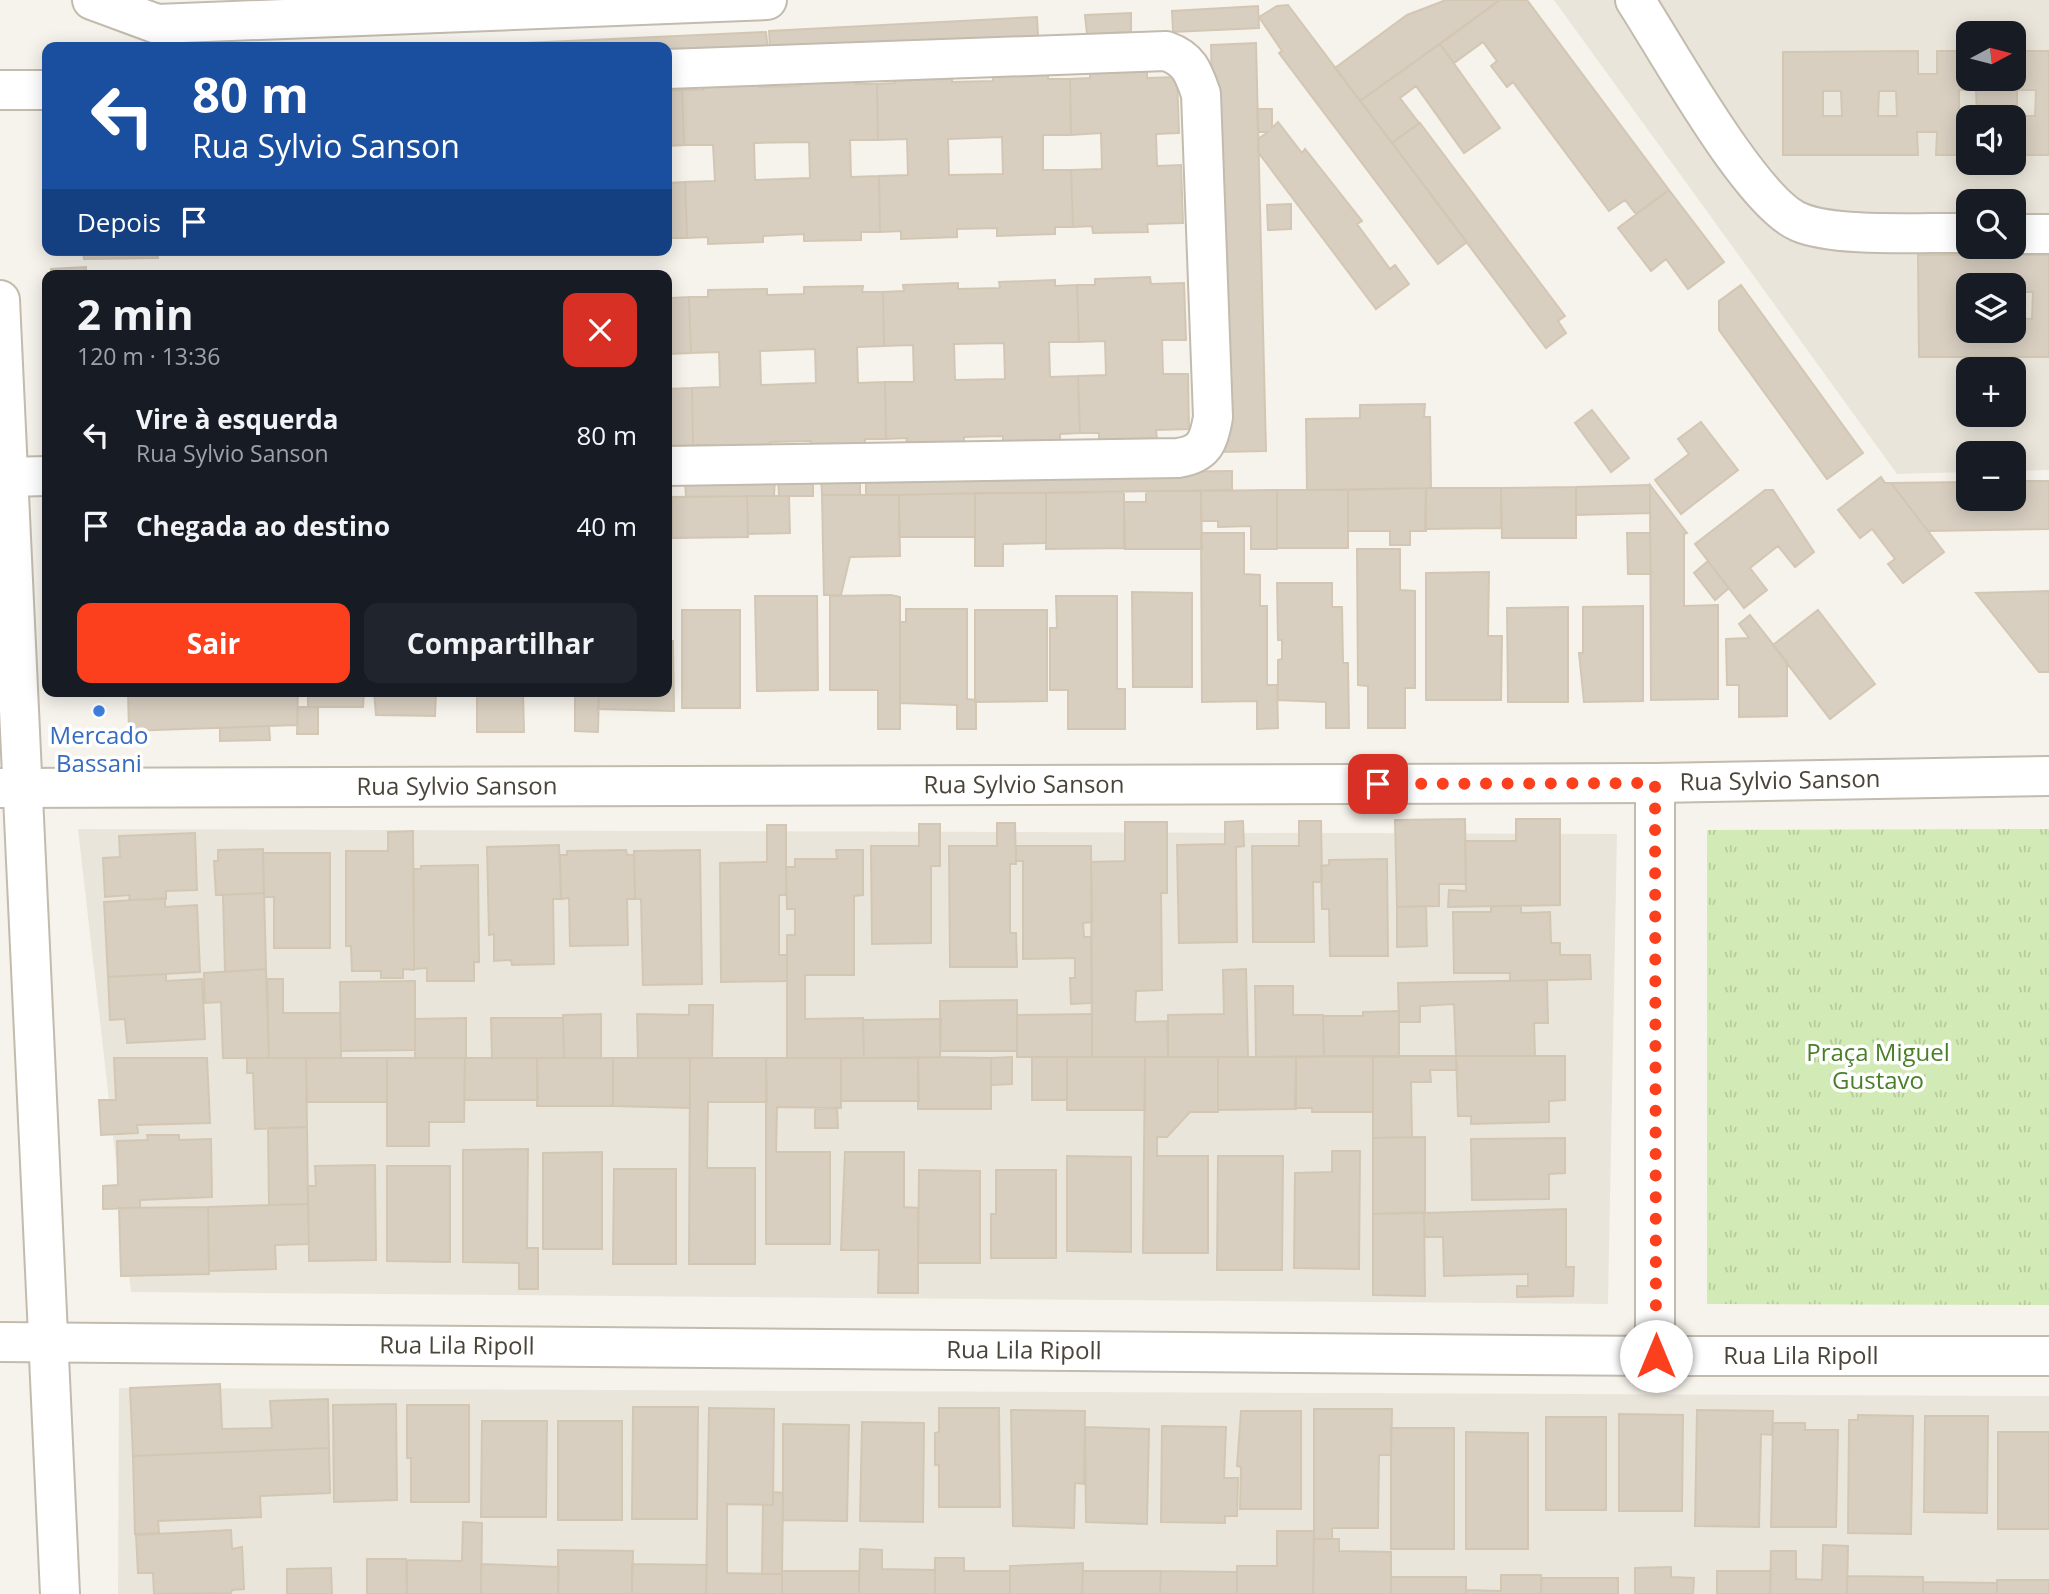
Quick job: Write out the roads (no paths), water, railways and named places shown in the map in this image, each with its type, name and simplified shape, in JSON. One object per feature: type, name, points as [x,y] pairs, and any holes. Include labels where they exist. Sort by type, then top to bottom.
[{"type":"street","points":[[92,0],[157,24],[767,0]]},
{"type":"street","points":[[1635,0],[1748,176],[1779,212],[1799,222],[1827,230],[1956,233]]},
{"type":"street","points":[[672,69],[1166,51],[1182,56],[1192,69],[1200,94],[1213,417],[1210,439],[1204,449],[1178,458],[672,466]]},
{"type":"street","points":[[0,90],[42,90]]},
{"type":"street","points":[[2026,234],[2049,234]]},
{"type":"street","points":[[0,300],[8,477],[11,788],[48,1343],[60,1594]]},
{"type":"street","points":[[8,477],[42,476]]},
{"type":"street","name":"Rua Sylvio Sanson","points":[[11,788],[1655,783],[2049,776]]},
{"type":"street","points":[[1655,783],[1656,1356]]},
{"type":"street","name":"Rua Lila Ripoll","points":[[0,1342],[1656,1356],[2049,1356]]},
{"type":"place","name":"Mercado Bassani","points":[[99,711]]},
{"type":"park label","name":"Praça Miguel Gustavo","points":[[1878,1067]]}]
